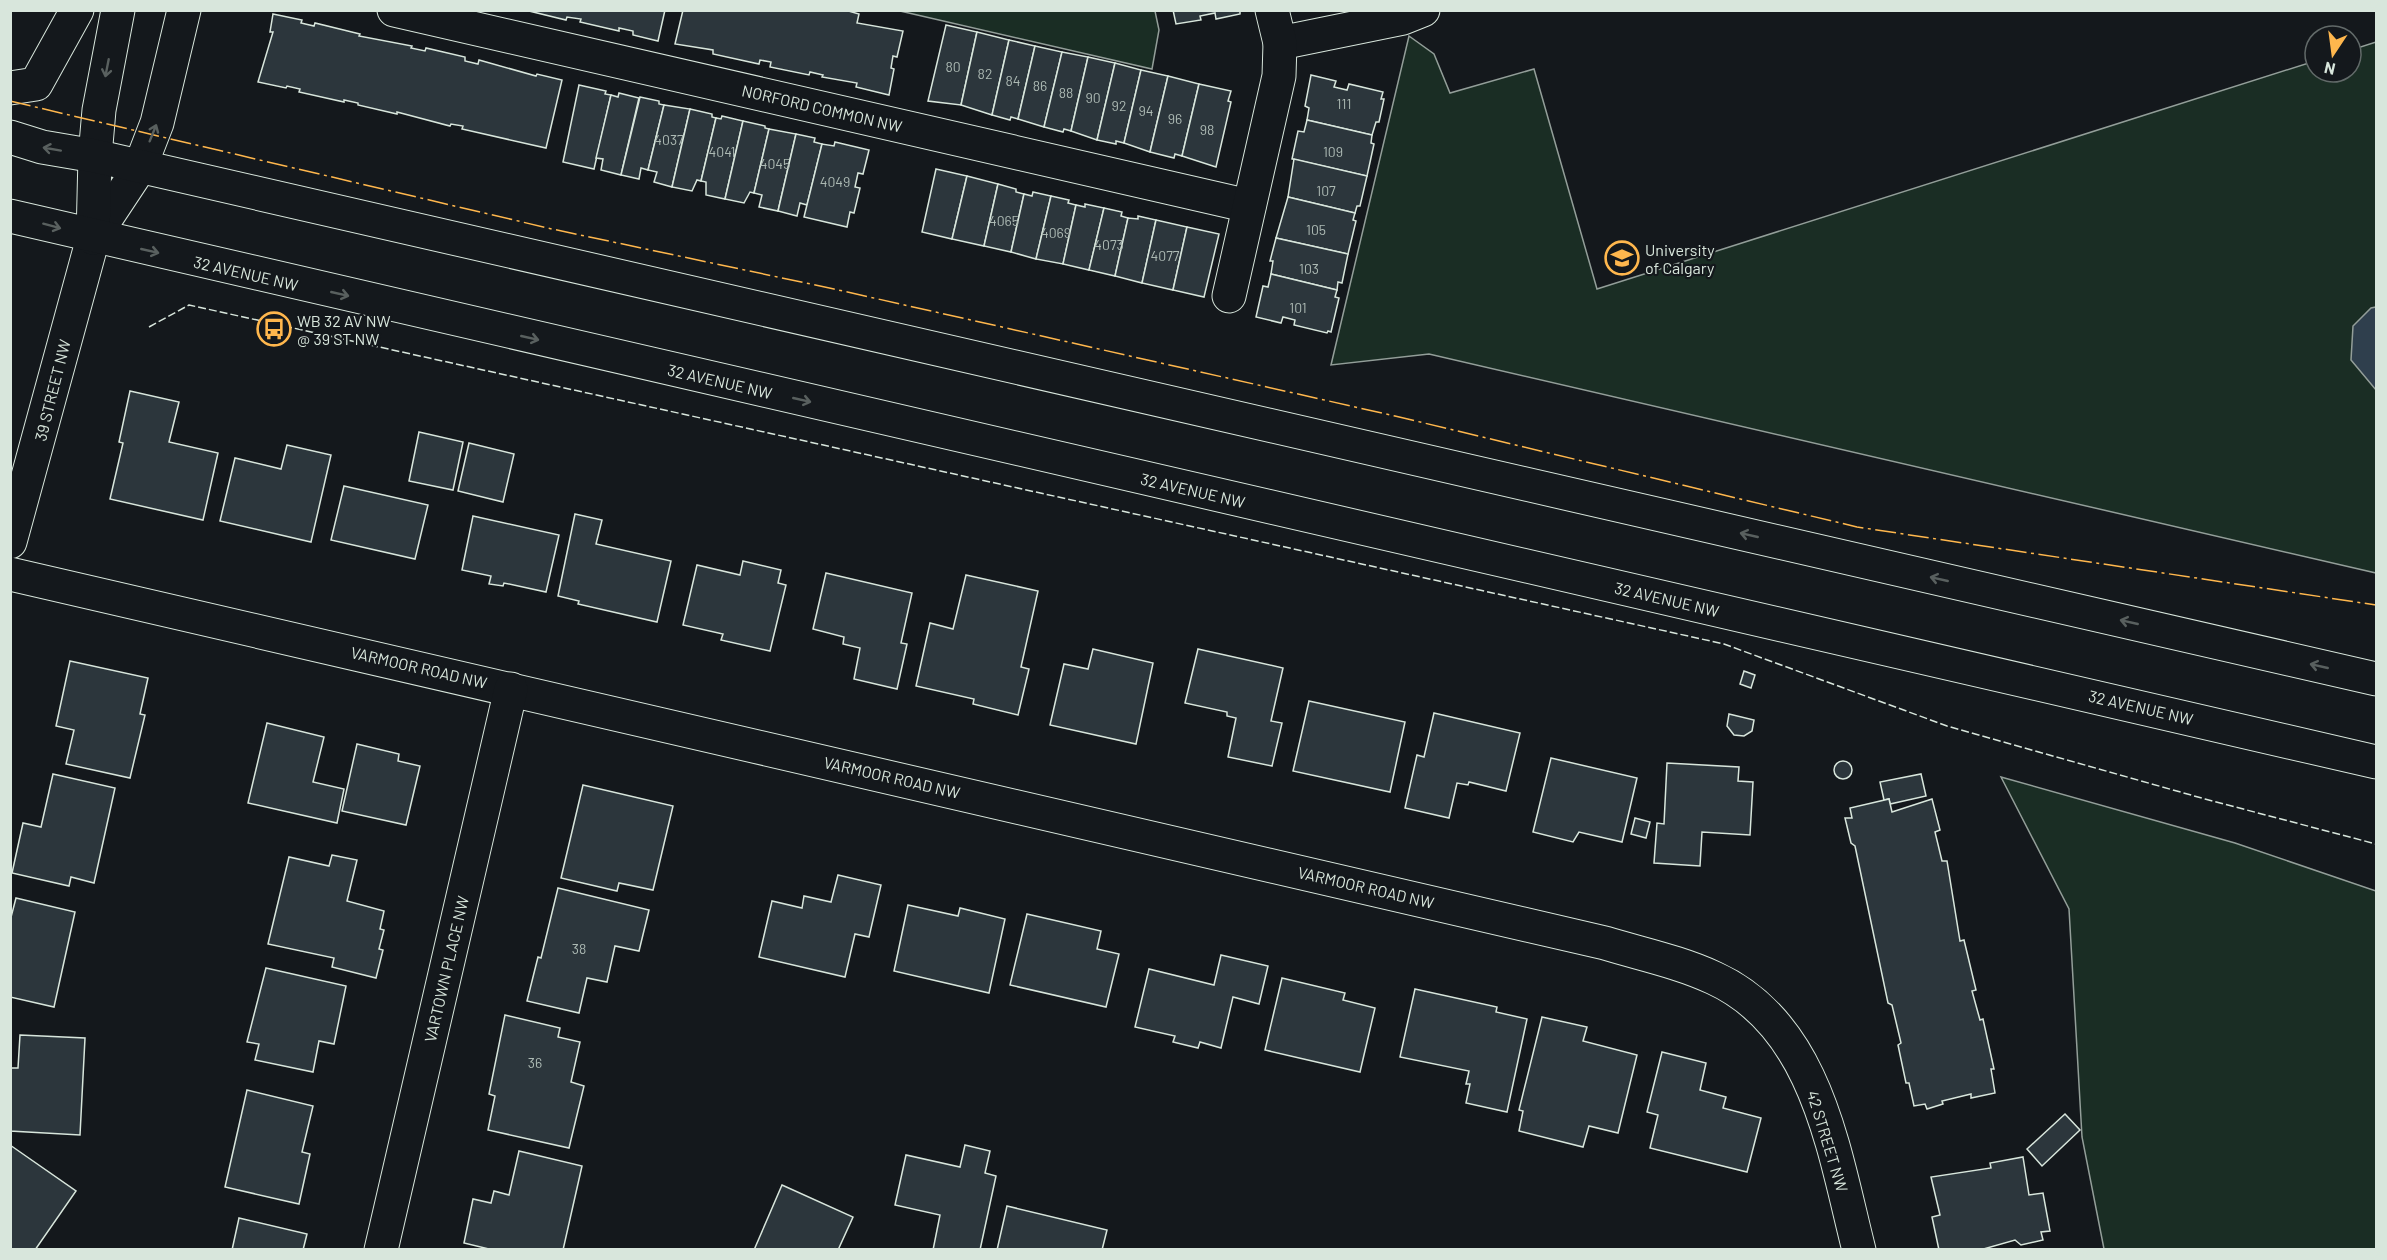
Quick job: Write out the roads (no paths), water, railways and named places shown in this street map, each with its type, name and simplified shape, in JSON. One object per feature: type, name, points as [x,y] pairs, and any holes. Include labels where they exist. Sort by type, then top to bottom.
[{"type":"main road","points":[[10,88],[36,84],[76,10]]},
{"type":"main road","name":"39 STREET NW","points":[[10,543],[93,237],[94,156],[99,110],[118,10]]},
{"type":"main road","name":"39 STREET NW","points":[[93,237],[140,166],[157,123],[184,10]]},
{"type":"main road","name":"NORFORD COMMON NW","points":[[394,10],[1249,206]]},
{"type":"main road","points":[[1229,296],[1279,76],[1280,43],[1272,10]]},
{"type":"main road","points":[[1280,43],[1403,18],[1423,10]]},
{"type":"main road","points":[[10,137],[42,147],[140,166],[2376,679]]},
{"type":"main road","name":"32 AVENUE NW","points":[[10,216],[2376,762]]},
{"type":"main road","name":"VARMOOR ROAD NW","points":[[10,574],[1605,943],[1716,978],[1762,1011]]},
{"type":"main road","name":"VARTOWN PLACE NW","points":[[381,1250],[512,689]]},
{"type":"main road","name":"42 STREET NW","points":[[1762,1011],[1782,1033],[1802,1062],[1823,1111],[1859,1250]]},
{"type":"water","points":[[2376,307],[2376,390],[2351,360],[2353,326],[2371,308]]},
{"type":"place","name":"University of Calgary","points":[[1622,258]]},
{"type":"place","name":"WB 32 AV NW @ 39 ST NW","points":[[274,329]]}]
